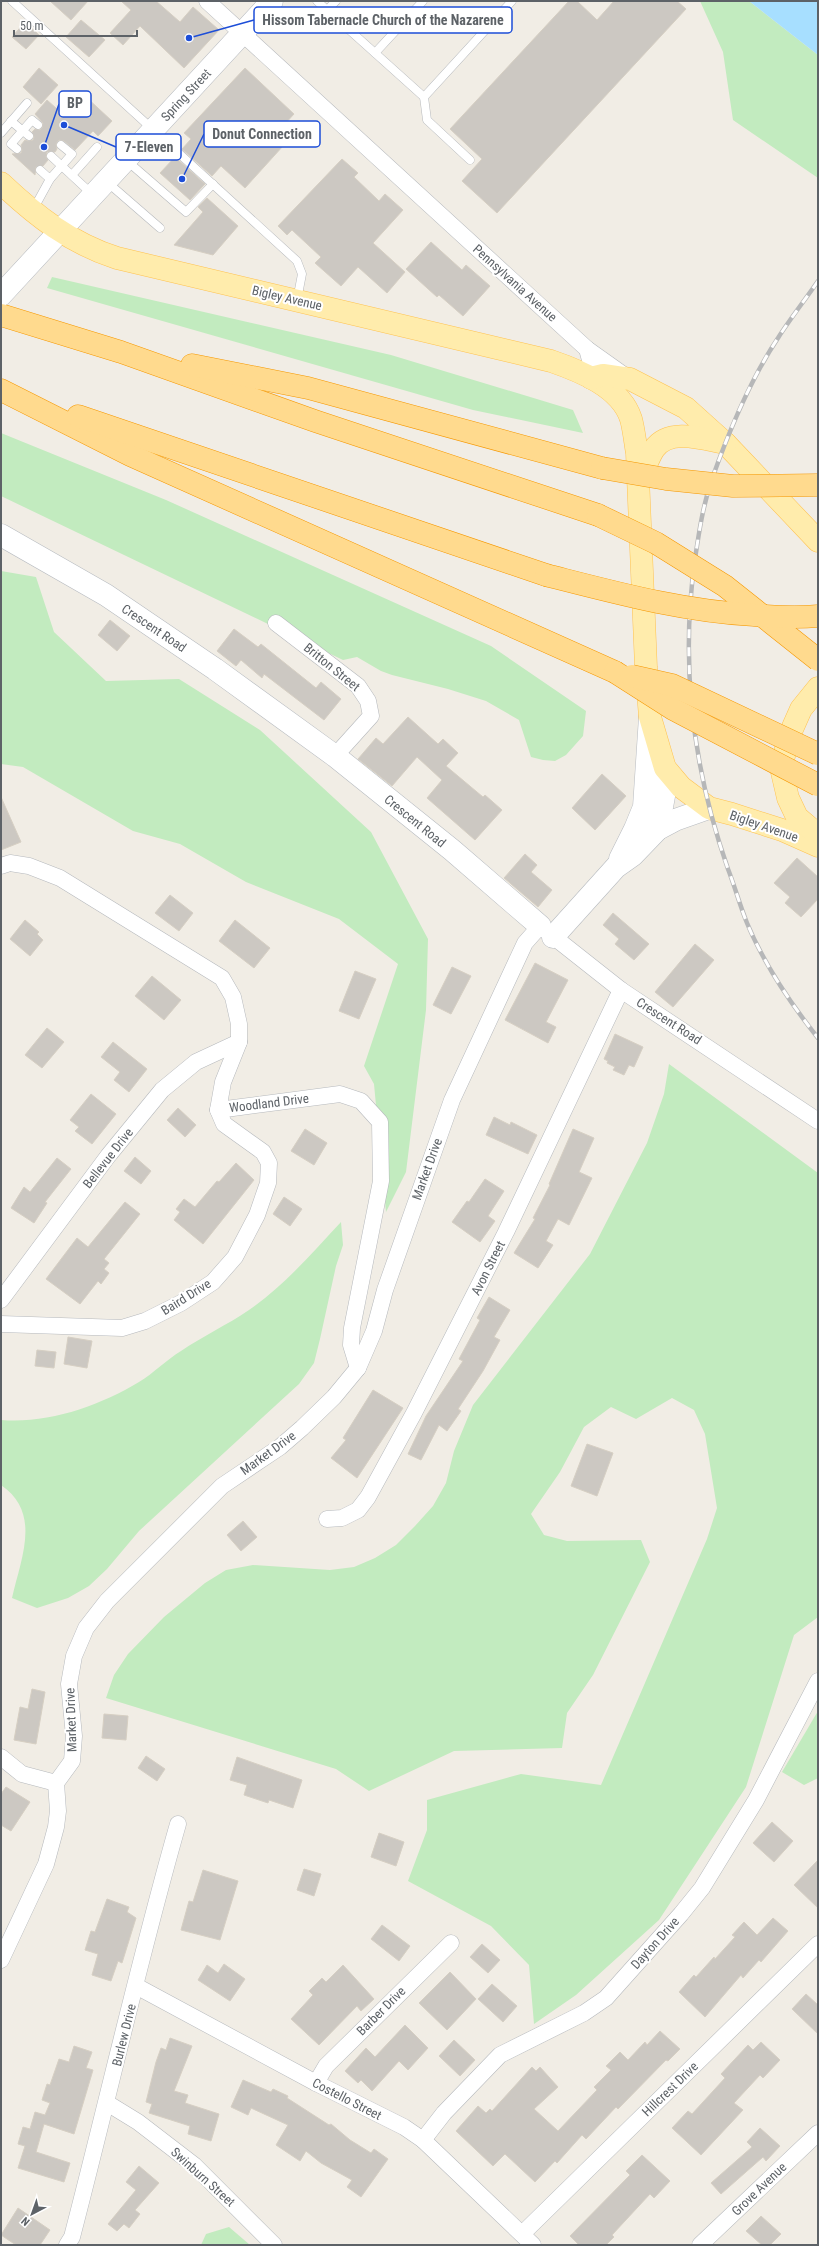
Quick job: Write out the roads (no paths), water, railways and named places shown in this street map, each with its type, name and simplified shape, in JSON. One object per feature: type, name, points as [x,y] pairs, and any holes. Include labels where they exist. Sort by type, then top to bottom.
[{"type":"highway","points":[[5,316],[121,352],[316,421],[598,515],[656,543],[725,586],[818,660]]},
{"type":"highway","points":[[121,352],[308,388],[602,468],[666,479],[733,486],[818,485]]},
{"type":"highway","points":[[1,390],[546,575],[641,600],[710,612],[799,618],[818,616]]},
{"type":"highway","points":[[1,390],[130,454],[615,672],[673,709],[818,785]]},
{"type":"highway","points":[[615,672],[672,685],[818,754]]},
{"type":"main road","name":"Bigley Avenue","points":[[1,183],[32,212],[59,232],[92,250],[117,258],[551,361],[574,369],[591,378],[611,392],[622,402],[631,418],[637,453],[646,667],[650,717],[665,768],[681,787],[709,808],[782,830],[818,846]]},
{"type":"main road","points":[[591,378],[603,375],[630,379],[686,408],[726,444],[818,541]]},
{"type":"main road","points":[[639,481],[654,449],[663,441],[677,437],[697,438],[726,444]]},
{"type":"main road","points":[[818,688],[801,709],[789,736],[781,768],[788,798],[797,817],[818,835]]},
{"type":"street","name":"Pennsylvania Avenue","points":[[206,1],[588,349],[630,379]]},
{"type":"street","name":"Spring Street","points":[[1,295],[272,1]]},
{"type":"street","points":[[588,349],[593,371],[591,378]]},
{"type":"street","name":"Crescent Road","points":[[1,535],[106,595],[215,669],[335,756],[452,850],[546,932],[621,990],[818,1121]]},
{"type":"street","name":"Britton Street","points":[[276,623],[358,686],[368,701],[371,716],[335,756]]},
{"type":"street","points":[[616,867],[624,848],[642,815],[644,806],[650,717]]},
{"type":"street","points":[[658,829],[664,796],[665,768]]},
{"type":"street","points":[[616,867],[633,854],[658,829],[675,820],[709,808]]},
{"type":"street","name":"Woodland Drive","points":[[1,866],[10,863],[29,866],[60,878],[222,978],[233,996],[239,1024],[239,1042],[223,1082],[218,1110],[340,1094],[361,1101],[380,1122],[381,1181],[352,1328],[351,1345],[358,1368]]},
{"type":"street","name":"Market Drive","points":[[56,1783],[72,1761],[74,1736],[69,1684],[74,1656],[86,1628],[112,1596],[217,1491],[280,1447],[302,1428],[334,1397],[358,1368],[374,1331],[385,1290],[452,1100],[525,942],[546,932],[616,867]]},
{"type":"street","name":"Avon Street","points":[[327,1519],[342,1518],[358,1510],[368,1497],[418,1406],[506,1232],[621,990]]},
{"type":"street","name":"Bellevue Drive","points":[[1,1300],[103,1162],[162,1090],[196,1062],[239,1042]]},
{"type":"street","name":"Baird Drive","points":[[1,1324],[122,1328],[145,1321],[181,1304],[213,1282],[235,1257],[256,1215],[268,1183],[269,1163],[263,1152],[224,1124],[218,1110]]},
{"type":"street","name":"Dayton Drive","points":[[423,2140],[444,2113],[500,2055],[584,2013],[606,1998],[681,1914],[702,1888],[756,1800],[818,1681]]},
{"type":"street","points":[[1,1757],[22,1774],[56,1783],[57,1819],[46,1864],[1,1960]]},
{"type":"street","name":"Burlew Drive","points":[[67,2245],[72,2237],[107,2103],[156,1899],[178,1824]]},
{"type":"street","name":"Barber Drive","points":[[316,2083],[326,2066],[450,1943]]},
{"type":"street","name":"Hillcrest Drive","points":[[527,2239],[818,1944]]},
{"type":"street","name":"Costello Street","points":[[136,1986],[316,2083],[404,2127],[423,2140],[527,2239]]},
{"type":"street","name":"Swinburn Street","points":[[107,2103],[138,2122],[194,2165],[274,2245]]},
{"type":"street","name":"Grove Avenue","points":[[700,2245],[818,2133]]},
{"type":"lane","points":[[12,1],[297,261],[302,274],[297,300]]},
{"type":"lane","points":[[317,1],[424,97],[428,120],[470,160]]},
{"type":"lane","points":[[327,10],[336,1]]},
{"type":"lane","points":[[375,53],[423,1]]},
{"type":"lane","points":[[424,97],[512,1]]},
{"type":"lane","points":[[1,133],[27,103]]},
{"type":"lane","points":[[16,149],[11,144],[26,133],[32,120],[38,125]]},
{"type":"lane","points":[[12,121],[26,133]]},
{"type":"lane","points":[[32,212],[50,179],[72,154],[61,145]]},
{"type":"lane","points":[[72,175],[96,147]]},
{"type":"lane","points":[[51,156],[72,175],[100,188],[160,228]]},
{"type":"lane","points":[[126,160],[186,212],[213,184]]},
{"type":"lane","points":[[40,170],[50,179]]},
{"type":"water","points":[[749,1],[818,1],[818,55]]},
{"type":"railway","points":[[818,281],[783,331],[758,371],[733,424],[712,479],[704,509],[695,559],[689,638],[690,677],[698,755],[706,793],[728,869],[747,923],[761,953],[788,997],[818,1038]]},
{"type":"place","name":"Hissom Tabernacle Church of the Nazarene","points":[[189,38]]},
{"type":"place","name":"7-Eleven","points":[[64,125]]},
{"type":"place","name":"BP","points":[[44,147]]},
{"type":"place","name":"Donut Connection","points":[[182,179]]}]
